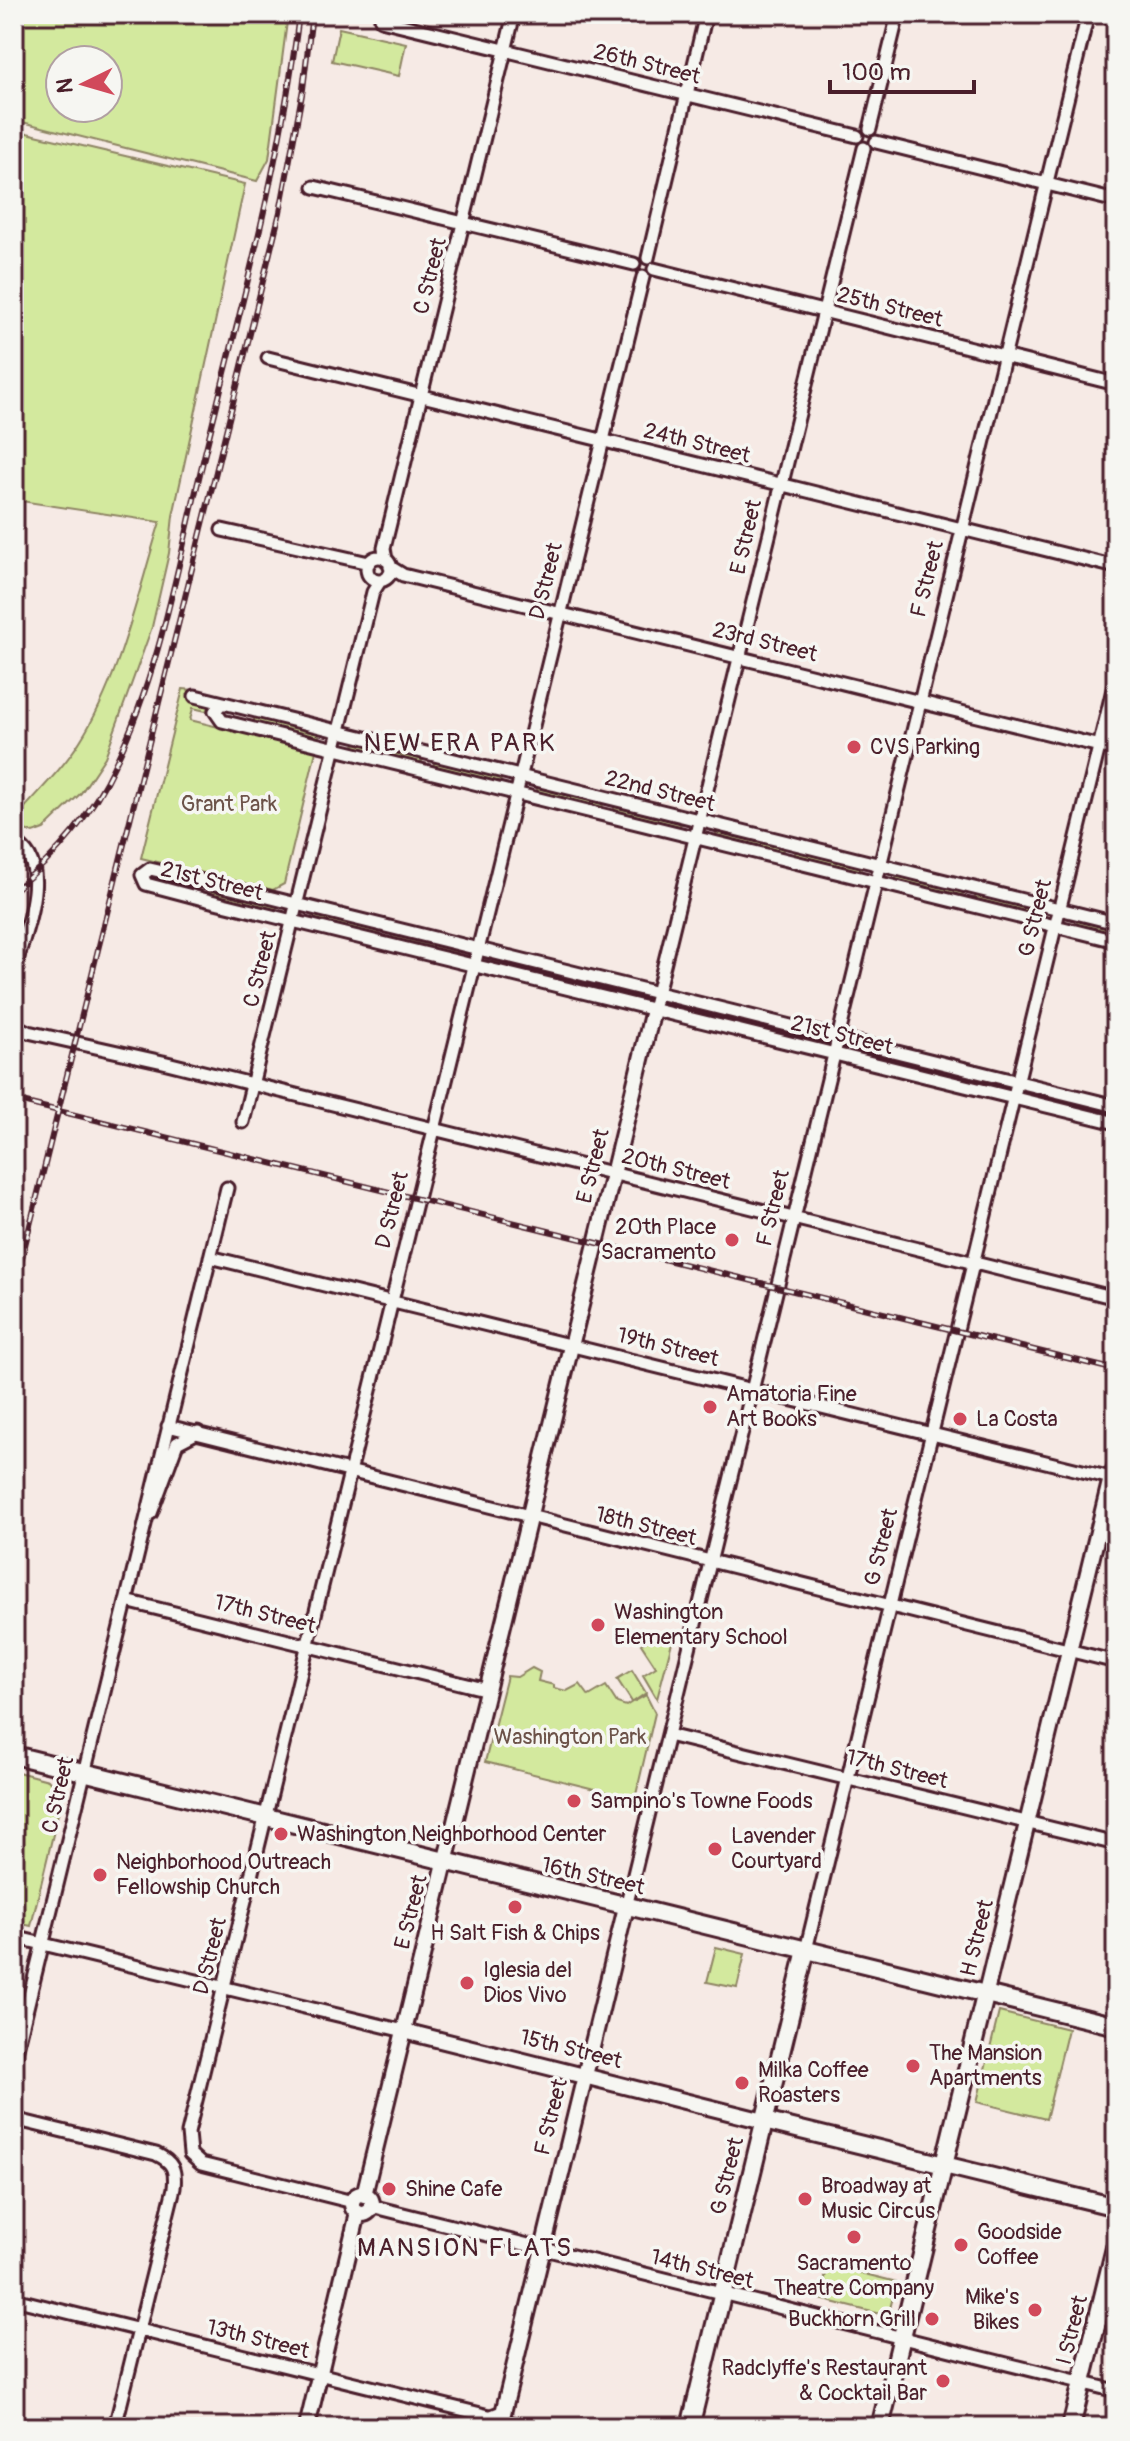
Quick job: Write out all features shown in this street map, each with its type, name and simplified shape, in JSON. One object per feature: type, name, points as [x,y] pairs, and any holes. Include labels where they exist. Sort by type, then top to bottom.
[{"type":"main road","name":"16th Street","points":[[14,1755],[1116,2026]]},
{"type":"main road","name":"G Street","points":[[690,2427],[806,1950]]},
{"type":"main road","name":"H Street","points":[[880,2427],[985,1996]]},
{"type":"main road","name":"15th Street","points":[[764,2121],[1116,2207]]},
{"type":"main road","name":"I Street","points":[[1071,2427],[1116,2244]]},
{"type":"street","name":"C Street","points":[[243,1122],[514,14]]},
{"type":"street","points":[[634,264],[636,273],[643,277],[651,263],[706,14]]},
{"type":"street","points":[[870,129],[898,14]]},
{"type":"street","name":"F Street","points":[[501,2421],[1088,14]]},
{"type":"street","points":[[1102,14],[1116,18]]},
{"type":"street","name":"26th Street","points":[[381,20],[857,136]]},
{"type":"street","points":[[870,129],[876,134],[876,142],[864,148],[857,136],[862,130],[870,129]]},
{"type":"street","points":[[876,142],[1116,201]]},
{"type":"street","name":"E Street","points":[[307,2427],[864,148]]},
{"type":"street","points":[[314,187],[634,264]]},
{"type":"street","points":[[634,264],[639,258],[651,263]]},
{"type":"street","name":"25th Street","points":[[651,263],[824,311],[1116,384]]},
{"type":"street","name":"D Street","points":[[190,2154],[188,2133],[223,1987],[643,277]]},
{"type":"street","name":"24th Street","points":[[268,358],[1116,567]]},
{"type":"street","name":"23rd Street","points":[[222,530],[1116,750]]},
{"type":"street","name":"G Street","points":[[806,1950],[1116,677]]},
{"type":"street","name":"22nd Street","points":[[195,696],[1116,923]]},
{"type":"street","name":"22nd Street","points":[[226,704],[216,708],[217,718],[222,721],[1116,941]]},
{"type":"street","points":[[14,843],[27,852],[36,872],[14,972]]},
{"type":"street","name":"21st Street","points":[[1116,1106],[207,882],[150,869],[142,875],[146,884],[292,922],[1116,1123]]},
{"type":"street","points":[[203,899],[207,882]]},
{"type":"street","name":"20th Street","points":[[14,1025],[28,1032],[1116,1298]]},
{"type":"street","name":"C Street","points":[[14,2061],[227,1188]]},
{"type":"street","name":"19th Street","points":[[210,1257],[1114,1479]]},
{"type":"street","name":"18th Street","points":[[168,1426],[1116,1662]]},
{"type":"street","name":"C Street","points":[[140,1537],[167,1477],[177,1443],[199,1432]]},
{"type":"street","name":"H Street","points":[[985,1996],[1114,1479],[1116,1459]]},
{"type":"street","name":"17th Street","points":[[126,1601],[488,1690]]},
{"type":"street","name":"17th Street","points":[[668,1735],[1116,1844]]},
{"type":"street","name":"15th Street","points":[[14,1937],[764,2121]]},
{"type":"street","points":[[14,2119],[156,2154],[172,2165],[174,2188],[115,2427]]},
{"type":"street","name":"14th Street","points":[[190,2154],[208,2167],[1116,2391]]},
{"type":"street","name":"13th Street","points":[[14,2299],[528,2427]]},
{"type":"green space","points":[[14,14],[288,14],[269,159],[257,181],[14,120]]},
{"type":"green space","points":[[339,28],[406,43],[399,76],[332,61]]},
{"type":"green space","points":[[14,130],[245,184],[152,627],[105,757],[81,793],[44,829],[33,833],[17,827],[14,816],[67,760],[94,717],[127,634],[160,522],[14,500]]},
{"type":"green space","name":"Grant Park","points":[[183,689],[193,690],[191,700],[209,706],[206,711],[193,708],[190,720],[316,751],[284,884],[273,890],[141,858]]},
{"type":"green space","points":[[255,716],[317,732],[319,736],[316,739],[253,723]]},
{"type":"green space","points":[[358,742],[420,757],[422,761],[419,764],[356,749],[354,745]]},
{"type":"green space","points":[[435,760],[498,775],[501,780],[496,783],[433,767]]},
{"type":"green space","points":[[538,786],[601,801],[603,805],[600,809],[536,793]]},
{"type":"green space","points":[[615,805],[678,820],[681,824],[677,828],[613,812]]},
{"type":"green space","points":[[717,830],[780,845],[783,850],[779,853],[715,837]]},
{"type":"green space","points":[[796,850],[858,865],[861,869],[858,872],[794,856]]},
{"type":"green space","points":[[152,874],[198,885],[200,889],[196,892],[149,880]]},
{"type":"green space","points":[[897,875],[960,890],[963,894],[959,897],[895,882]]},
{"type":"green space","points":[[212,889],[275,904],[277,908],[273,911],[210,895]]},
{"type":"green space","points":[[976,894],[1039,909],[1042,913],[1037,916],[974,901]]},
{"type":"green space","points":[[315,914],[380,933],[376,936],[314,921],[312,916]]},
{"type":"green space","points":[[1078,919],[1116,928],[1116,936],[1076,926]]},
{"type":"green space","points":[[393,933],[457,952],[454,955],[391,940]]},
{"type":"green space","points":[[495,959],[558,974],[560,978],[557,981],[494,966],[492,963]]},
{"type":"green space","points":[[570,979],[636,993],[638,997],[634,1000],[572,985]]},
{"type":"green space","points":[[673,1002],[737,1018],[739,1022],[737,1025],[671,1009]]},
{"type":"green space","points":[[753,1022],[815,1037],[818,1041],[816,1044],[750,1028]]},
{"type":"green space","points":[[856,1047],[918,1063],[922,1067],[919,1070],[854,1054]]},
{"type":"green space","points":[[933,1066],[999,1085],[994,1088],[931,1073]]},
{"type":"green space","points":[[1036,1092],[1099,1107],[1102,1111],[1099,1114],[1034,1098]]},
{"type":"green space","points":[[650,1639],[672,1642],[657,1699],[643,1675],[656,1667],[641,1644]]},
{"type":"green space","name":"Washington Park","points":[[532,1668],[540,1672],[538,1681],[554,1685],[554,1688],[567,1691],[580,1684],[589,1696],[606,1686],[617,1703],[626,1706],[632,1702],[617,1679],[632,1670],[646,1693],[633,1702],[646,1695],[655,1713],[635,1799],[485,1762],[507,1676],[517,1677]]},
{"type":"green space","points":[[14,1771],[48,1780],[62,1797],[31,1926],[14,1922]]},
{"type":"green space","points":[[716,1947],[745,1954],[737,1988],[707,1982]]},
{"type":"green space","points":[[999,2012],[1068,2029],[1046,2119],[977,2102]]},
{"type":"green space","points":[[828,2265],[897,2282],[888,2316],[820,2299]]},
{"type":"railway","points":[[14,890],[59,848],[96,800],[115,764],[145,691],[167,613],[258,237],[282,126],[299,14]]},
{"type":"railway","points":[[14,1290],[280,212],[303,89],[312,14]]},
{"type":"railway","points":[[14,1100],[1116,1370]]},
{"type":"place","name":"CVS Parking","points":[[854,747]]},
{"type":"place","name":"20th Place Sacramento","points":[[732,1240]]},
{"type":"place","name":"Amatoria Fine Art Books","points":[[710,1407]]},
{"type":"place","name":"La Costa","points":[[960,1419]]},
{"type":"place","name":"Washington Elementary School","points":[[598,1625]]},
{"type":"place","name":"Sampino's Towne Foods","points":[[574,1801]]},
{"type":"place","name":"Washington Neighborhood Center","points":[[281,1834]]},
{"type":"place","name":"Lavender Courtyard","points":[[715,1849]]},
{"type":"place","name":"Neighborhood Outreach Fellowship Church","points":[[100,1875]]},
{"type":"place","name":"H Salt Fish & Chips","points":[[515,1907]]},
{"type":"place","name":"Iglesia del Dios Vivo","points":[[467,1983]]},
{"type":"place","name":"The Mansion Apartments","points":[[913,2066]]},
{"type":"place","name":"Milka Coffee Roasters","points":[[742,2083]]},
{"type":"place","name":"Shine Cafe","points":[[389,2189]]},
{"type":"place","name":"Broadway at Music Circus","points":[[805,2199]]},
{"type":"place","name":"Sacramento Theatre Company","points":[[854,2237]]},
{"type":"place","name":"Goodside Coffee","points":[[961,2245]]},
{"type":"place","name":"Mike's Bikes","points":[[1035,2310]]},
{"type":"place","name":"Buckhorn Grill","points":[[932,2319]]},
{"type":"place","name":"Radclyffe's Restaurant & Cocktail Bar","points":[[943,2381]]},
{"type":"district","name":"NEW ERA PARK","points":[[460,743]]},
{"type":"district","name":"MANSION FLATS","points":[[465,2248]]}]
